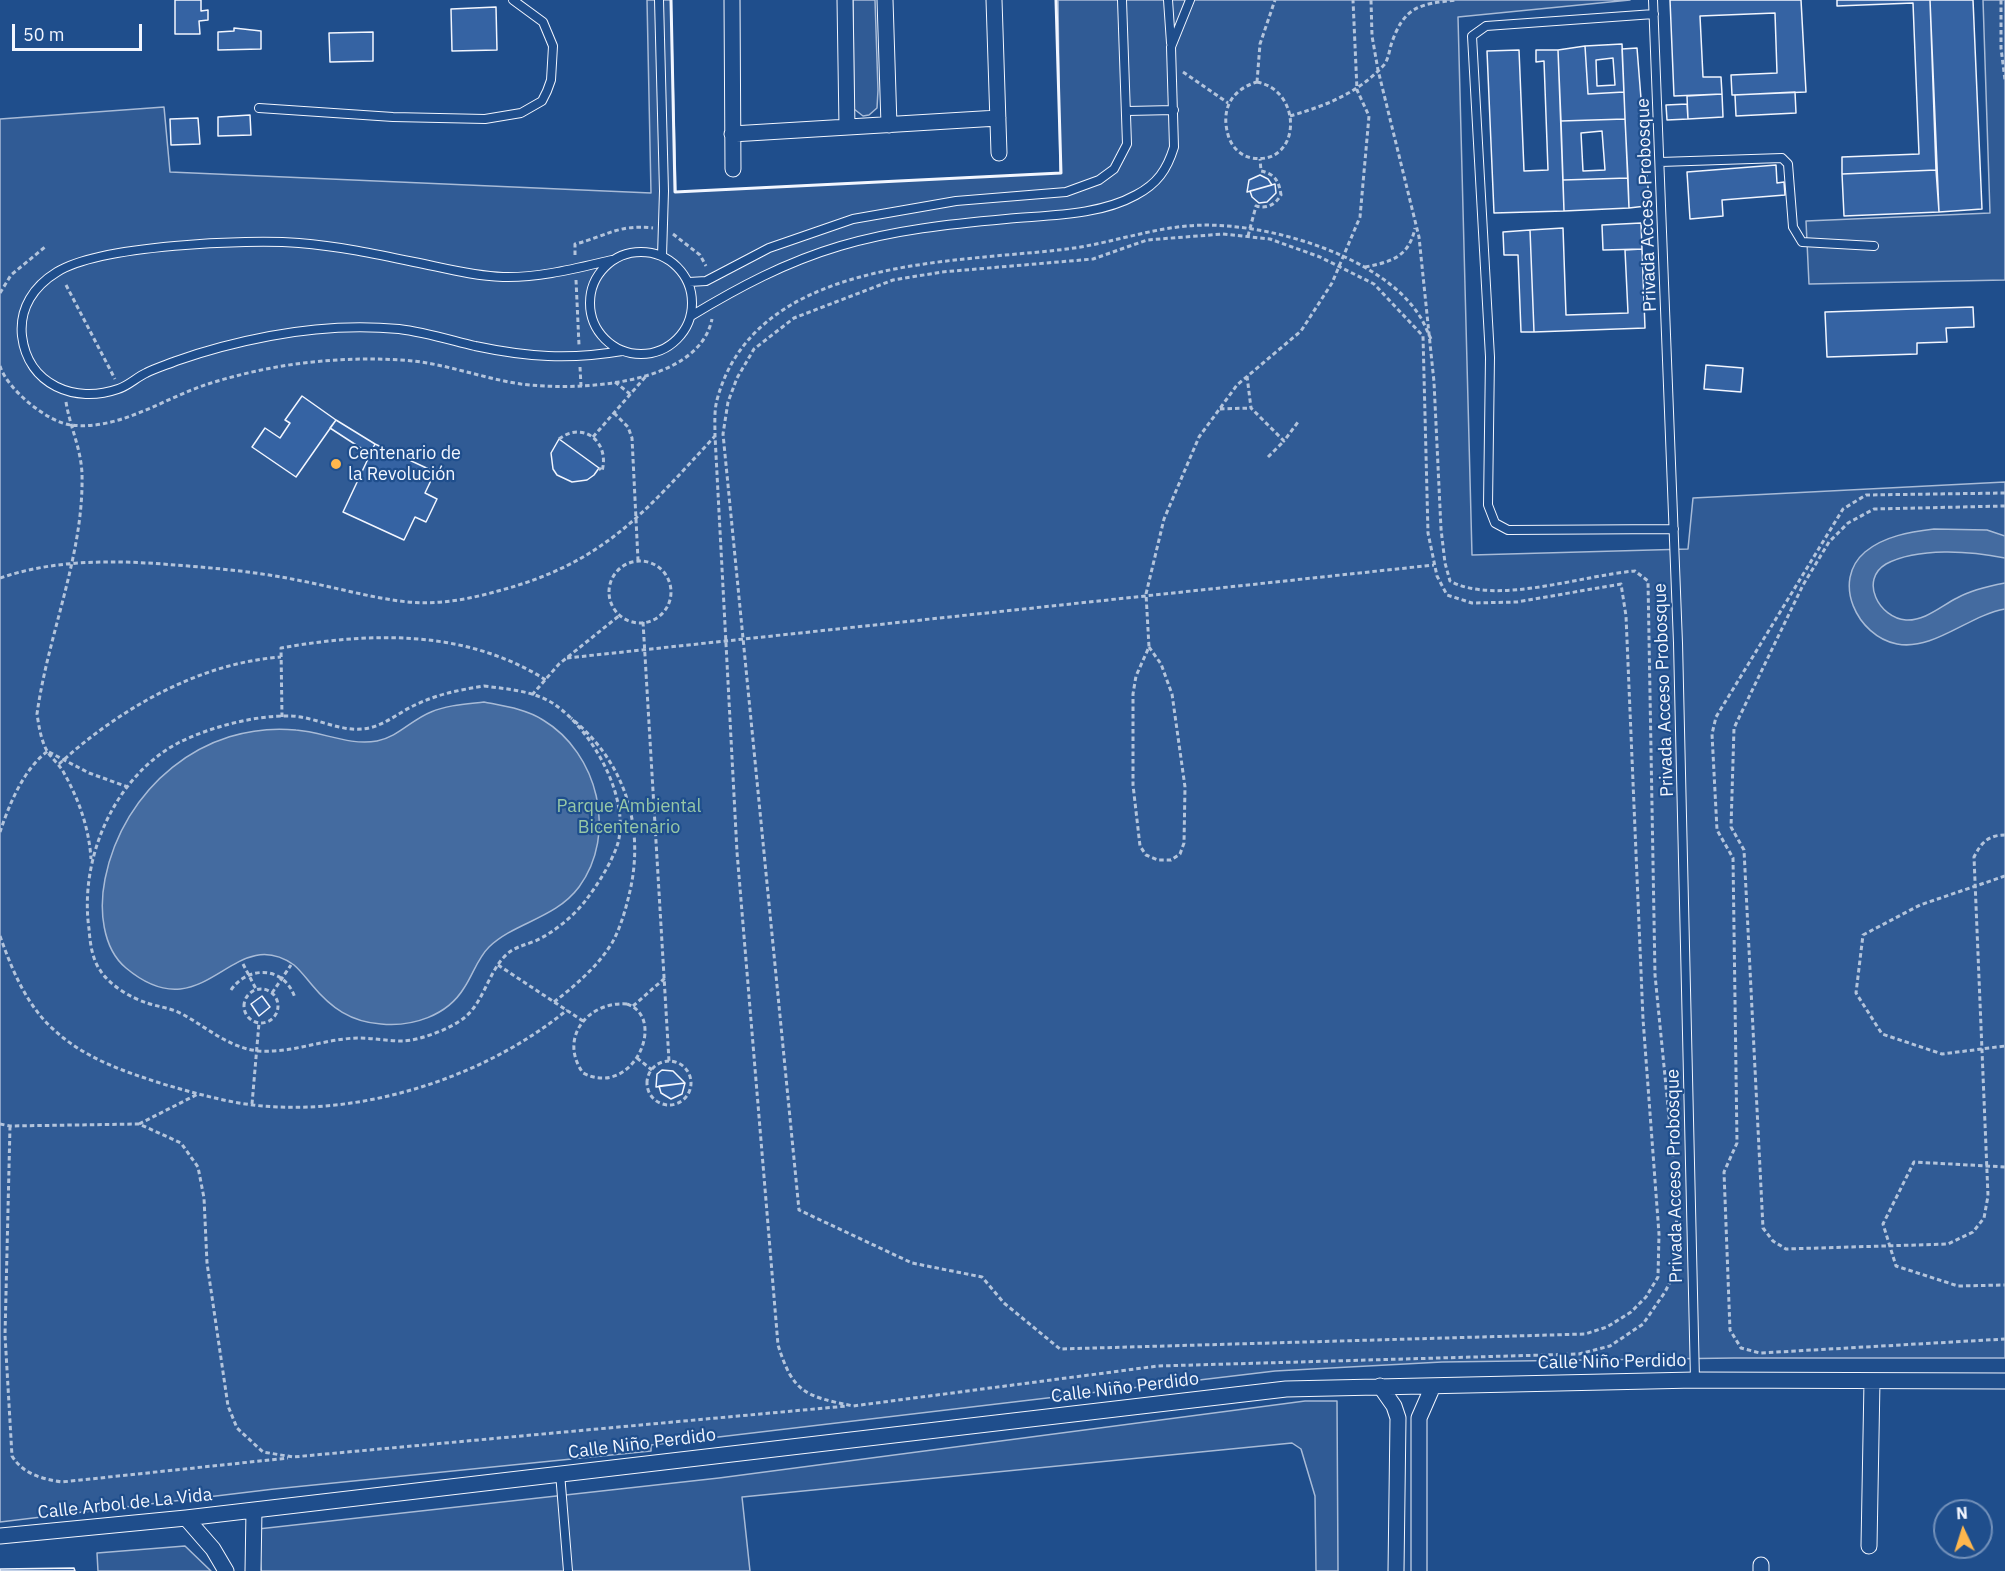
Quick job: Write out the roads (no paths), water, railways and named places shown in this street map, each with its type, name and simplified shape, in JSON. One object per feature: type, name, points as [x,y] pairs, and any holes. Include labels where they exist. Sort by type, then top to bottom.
[{"type":"street","points":[[732,0],[733,169]]},
{"type":"street","points":[[845,0],[847,127]]},
{"type":"street","points":[[885,0],[889,125]]},
{"type":"street","points":[[994,0],[999,153]]},
{"type":"street","points":[[732,134],[998,118]]},
{"type":"street","name":"Calle Niño Perdido","points":[[254,1510],[1286,1389],[1695,1380],[2005,1381]]},
{"type":"street","points":[[1869,1546],[1872,1381]]},
{"type":"street","points":[[1380,1386],[1388,1395],[1398,1418],[1396,1571]]},
{"type":"street","points":[[1419,1571],[1419,1418],[1433,1386]]},
{"type":"street","points":[[1397,1440],[1419,1439]]},
{"type":"street","points":[[253,1571],[254,1510]]},
{"type":"street","name":"Calle Arbol de La Vida","points":[[0,1536],[254,1510]]},
{"type":"street","points":[[186,1518],[213,1549],[226,1571]]},
{"type":"lane","points":[[259,108],[393,117],[474,119],[505,117],[521,113],[542,101],[551,80],[554,54],[547,28],[527,4],[513,0]]},
{"type":"lane","points":[[659,0],[662,256]]},
{"type":"lane","points":[[688,282],[712,278],[769,248],[854,219],[956,201],[1065,192],[1100,180],[1123,156],[1127,144],[1122,0]]},
{"type":"lane","points":[[692,316],[770,271],[850,243],[917,228],[1073,213],[1116,204],[1134,196],[1161,176],[1169,162],[1175,132],[1168,0]]},
{"type":"lane","points":[[1171,47],[1190,0]]},
{"type":"lane","name":"Privada Acceso Probosque","points":[[1653,0],[1674,529],[1695,1380]]},
{"type":"lane","points":[[1654,14],[1486,26],[1477,30],[1470,43],[1490,357],[1488,505],[1495,523],[1508,530],[1674,529]]},
{"type":"lane","points":[[1127,111],[1174,110]]},
{"type":"lane","points":[[1660,162],[1773,156],[1782,158],[1788,164],[1793,227],[1802,242],[1874,246]]},
{"type":"lane","points":[[612,260],[600,271],[592,285],[589,301],[591,316],[597,331],[608,343],[622,351],[639,355],[664,348],[684,332],[692,316],[693,304],[688,282],[678,266],[662,256],[645,251],[532,276],[476,275],[338,248],[280,242],[207,243],[106,257],[58,271],[35,288],[25,307],[21,327],[23,348],[32,367],[47,382],[65,392],[86,396],[120,389],[144,373],[216,348],[291,332],[331,328],[401,329],[509,353],[543,358],[579,358],[622,351]]},
{"type":"lane","points":[[560,1473],[568,1571]]},
{"type":"place","name":"Centenario de la Revolución","points":[[336,464]]},
{"type":"park label","name":"Parque Ambiental Bicentenario","points":[[629,817]]}]
